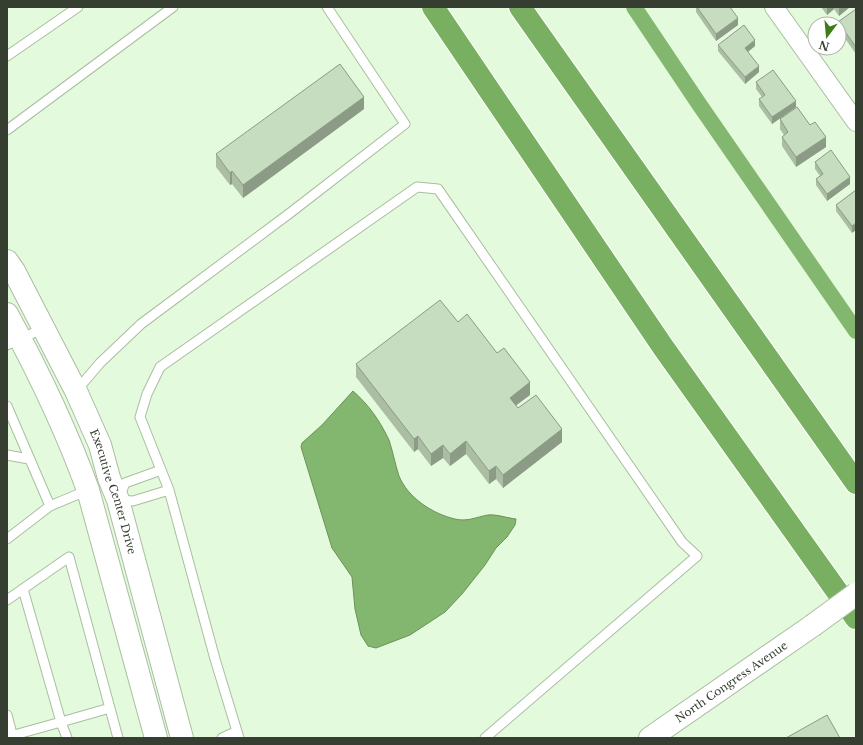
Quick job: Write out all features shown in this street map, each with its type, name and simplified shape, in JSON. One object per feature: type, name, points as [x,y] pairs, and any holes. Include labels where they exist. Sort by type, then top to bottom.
[{"type":"highway","points":[[433,7],[659,340],[856,618]]},
{"type":"highway","points":[[520,7],[856,484]]},
{"type":"street","points":[[774,7],[856,122]]},
{"type":"street","name":"Executive Center Drive","points":[[7,261],[14,271],[76,391],[100,445],[109,478],[118,500],[182,738]]},
{"type":"street","points":[[7,314],[14,342],[52,404],[76,458],[90,499],[156,738]]},
{"type":"street","points":[[90,499],[118,500]]},
{"type":"street","name":"North Congress Avenue","points":[[650,738],[856,594]]},
{"type":"lane","points":[[7,56],[78,7]]},
{"type":"lane","points":[[7,130],[173,7]]},
{"type":"lane","points":[[76,391],[100,363],[141,324],[290,213],[405,124],[327,7]]},
{"type":"lane","points":[[222,738],[238,735],[215,659],[169,490],[140,417],[147,394],[160,367],[417,187],[438,190],[682,542],[697,556],[485,738]]},
{"type":"lane","points":[[14,342],[44,328]]},
{"type":"lane","points":[[7,406],[50,506]]},
{"type":"lane","points":[[7,455],[30,459]]},
{"type":"lane","points":[[161,470],[125,483],[118,500],[133,501],[169,490]]},
{"type":"lane","points":[[7,539],[50,506],[90,499]]},
{"type":"lane","points":[[7,600],[69,557],[118,738]]},
{"type":"lane","points":[[23,589],[66,738]]},
{"type":"lane","points":[[7,716],[11,737],[110,708]]},
{"type":"shaded area","points":[[353,391],[369,408],[382,426],[389,440],[399,476],[403,484],[422,504],[447,517],[460,520],[468,520],[491,515],[516,519],[515,525],[507,537],[496,548],[485,565],[462,594],[445,612],[410,635],[376,648],[368,646],[361,635],[355,609],[352,577],[332,548],[301,447],[302,443],[322,425]]},
{"type":"building","points":[[697,7],[730,7],[738,18],[716,34]]},
{"type":"building","points":[[856,9],[856,47],[847,34],[846,16]]},
{"type":"building","points":[[744,25],[755,40],[745,48],[759,66],[745,77],[718,45]]},
{"type":"building","points":[[340,64],[364,97],[243,185],[232,171],[230,173],[216,154]]},
{"type":"building","points":[[773,70],[796,101],[772,117],[759,99],[765,95],[756,82]]},
{"type":"building","points":[[797,107],[810,125],[815,122],[826,137],[796,157],[782,137],[788,132],[780,119]]},
{"type":"building","points":[[831,150],[850,177],[827,194],[816,179],[823,174],[815,162]]},
{"type":"building","points":[[856,190],[856,223],[852,226],[836,205]]},
{"type":"building","points":[[440,300],[458,322],[467,314],[497,353],[504,348],[530,382],[510,398],[518,408],[536,395],[562,429],[503,475],[496,466],[489,471],[466,441],[450,454],[443,445],[431,454],[418,436],[414,439],[356,364]]},
{"type":"building","points":[[827,715],[840,738],[786,738]]},
{"type":"waterway","points":[[634,7],[699,104],[856,331]]}]
